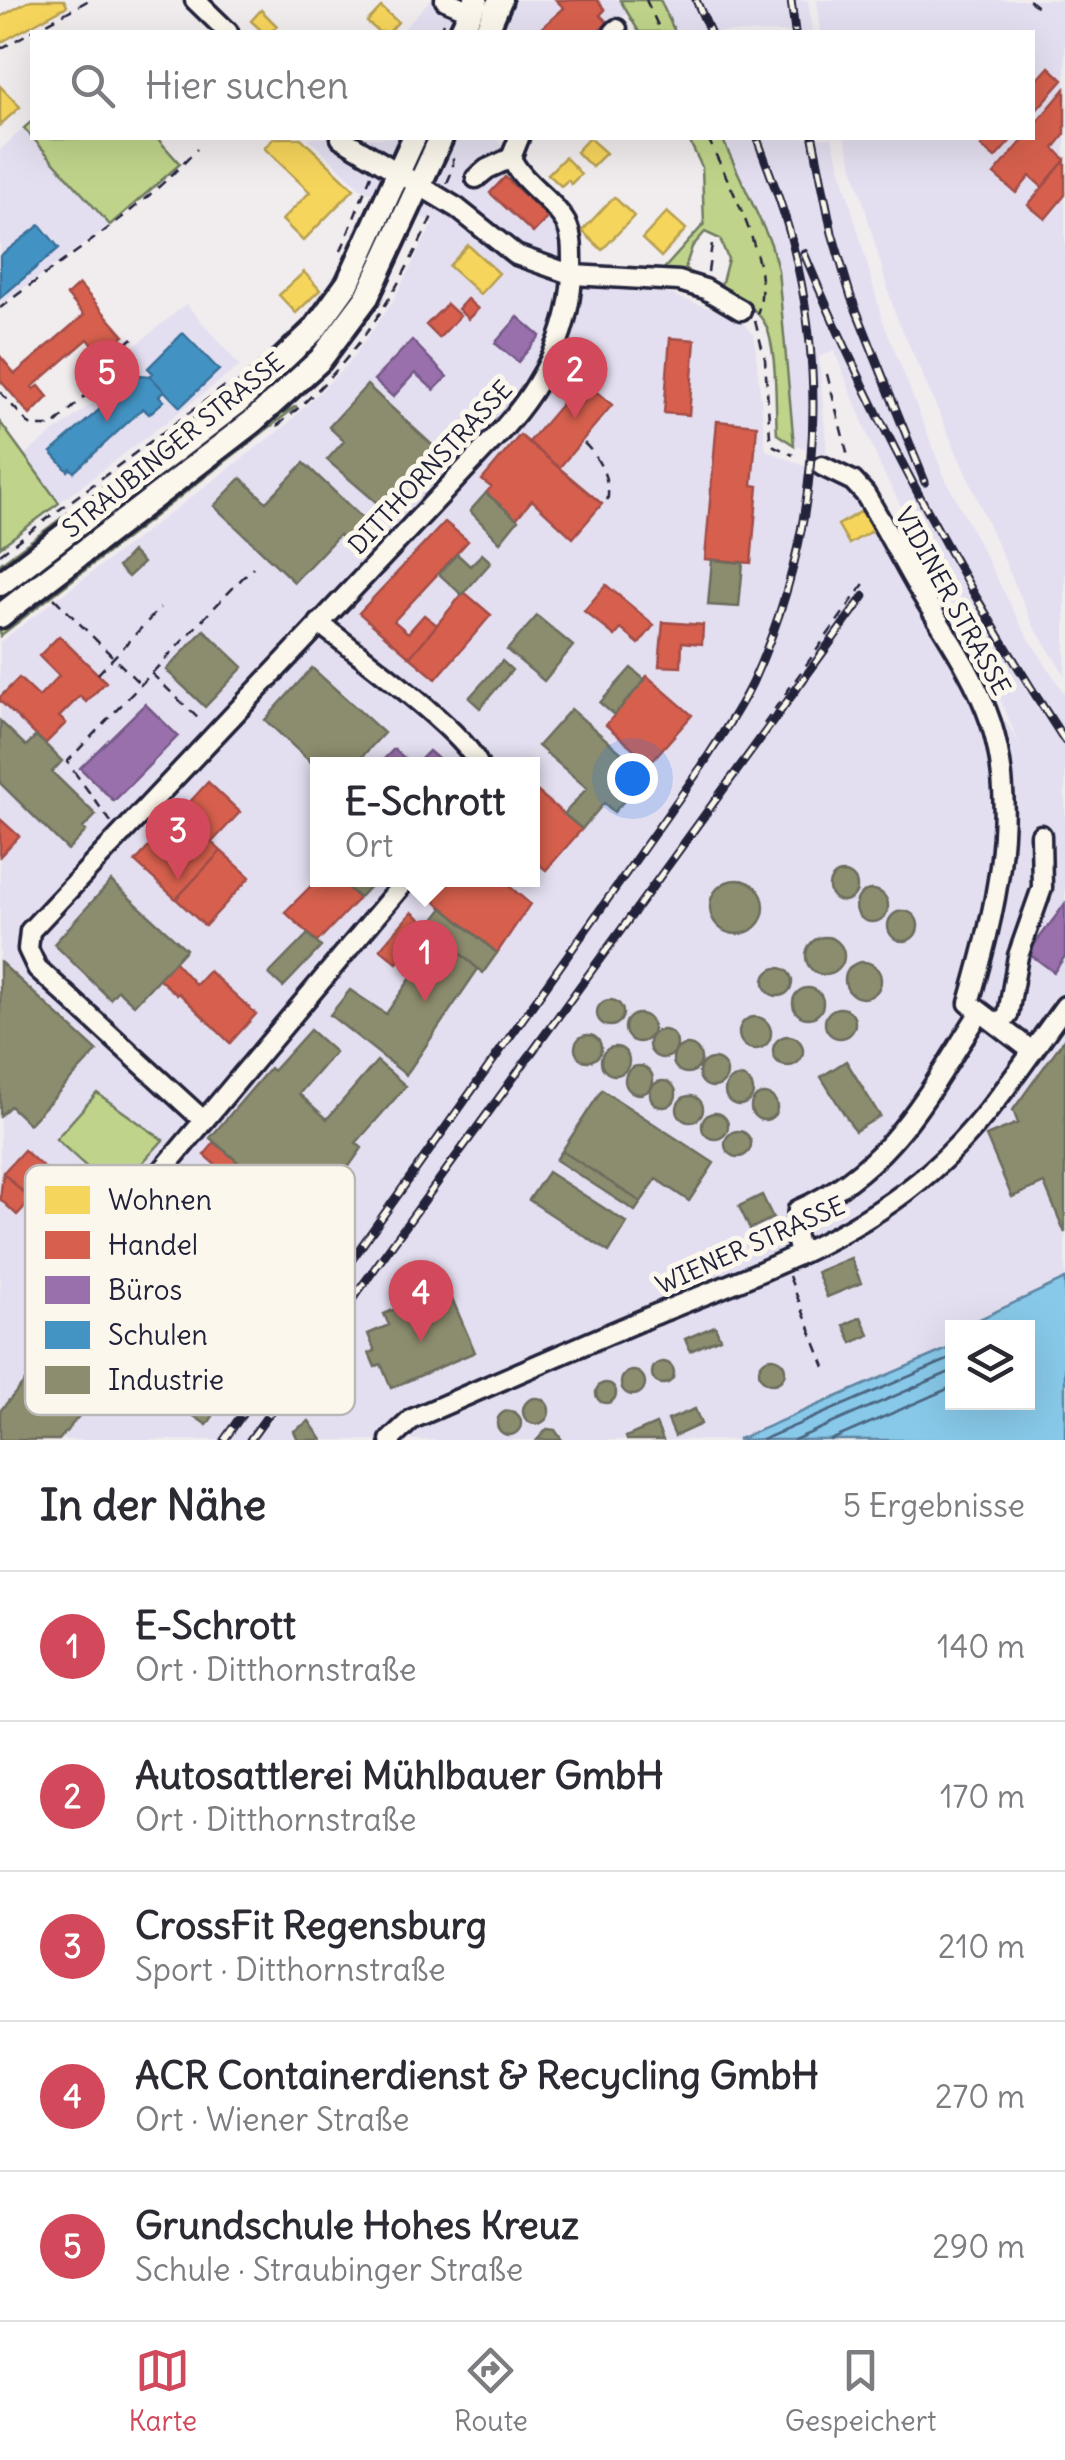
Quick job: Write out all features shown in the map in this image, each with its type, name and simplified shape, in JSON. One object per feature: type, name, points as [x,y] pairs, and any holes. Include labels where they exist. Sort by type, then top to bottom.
[{"type":"main road","points":[[487,30],[500,0]]},
{"type":"main road","points":[[463,30],[474,5]]},
{"type":"main road","name":"STRAUBINGER STRASSE","points":[[0,584],[249,393],[314,330],[348,283],[388,166],[412,140]]},
{"type":"main road","name":"STRAUBINGER STRASSE","points":[[0,616],[252,422],[320,360],[367,297],[419,185],[447,147]]},
{"type":"street","points":[[195,0],[226,30]]},
{"type":"street","points":[[445,0],[474,5]]},
{"type":"street","points":[[344,140],[440,198],[516,255],[573,275],[679,281],[705,289],[748,315]]},
{"type":"street","points":[[476,178],[487,168],[510,158],[518,140]]},
{"type":"street","name":"DITTHORNSTRASSE","points":[[202,1120],[30,959],[28,940],[36,922],[528,400],[559,338],[573,275],[572,240],[567,225],[516,170],[510,158]]},
{"type":"street","name":"VIDINER STRASSE","points":[[822,466],[853,481],[889,532],[968,672],[991,724],[998,760],[1002,825],[1000,872],[989,935],[969,1003],[980,1012]]},
{"type":"street","points":[[320,623],[426,710],[474,757]]},
{"type":"street","points":[[999,1026],[1008,1015],[1014,996],[1018,956],[1042,888],[1041,836]]},
{"type":"street","points":[[165,1165],[400,887]]},
{"type":"street","name":"WIENER STRASSE","points":[[390,1440],[412,1420],[792,1257],[867,1219],[930,1172],[990,1110],[1065,1006]]},
{"type":"street","points":[[792,1257],[798,1210],[844,1187],[888,1147],[980,1012],[1032,1052]]},
{"type":"path","points":[[33,30],[89,0]]},
{"type":"path","points":[[646,0],[660,30]]},
{"type":"path","points":[[1030,0],[1041,10]]},
{"type":"path","points":[[0,48],[30,32]]},
{"type":"path","points":[[709,140],[738,205],[762,279],[763,299],[748,315],[765,358],[770,437],[774,446],[793,454]]},
{"type":"path","points":[[440,198],[453,168],[447,147]]},
{"type":"path","points":[[0,308],[113,226],[198,148]]},
{"type":"path","points":[[340,254],[344,238],[388,166]]},
{"type":"path","points":[[705,289],[712,244]]},
{"type":"path","points":[[0,392],[31,426],[53,426],[85,396],[94,371],[132,338]]},
{"type":"path","points":[[827,374],[853,481]]},
{"type":"path","points":[[0,554],[233,380]]},
{"type":"path","points":[[584,443],[592,451],[609,489],[605,506]]},
{"type":"path","points":[[120,834],[67,762],[252,567]]},
{"type":"path","points":[[764,724],[868,578]]},
{"type":"path","points":[[54,598],[140,684]]},
{"type":"path","points":[[98,674],[160,608]]},
{"type":"path","points":[[151,673],[214,734]]},
{"type":"path","points":[[792,1257],[825,1368]]},
{"type":"shaded area","points":[[430,0],[620,0],[628,12],[609,30],[403,30]]},
{"type":"shaded area","points":[[660,0],[808,0],[812,30],[674,30]]},
{"type":"shaded area","points":[[817,0],[1065,0],[1065,675],[1033,625],[894,311],[846,140],[1035,140],[1035,30],[821,30]]},
{"type":"shaded area","points":[[24,128],[30,140],[35,140],[110,225],[0,305],[0,150]]},
{"type":"shaded area","points":[[310,140],[497,140],[578,225],[555,295],[594,287],[647,286],[740,319],[754,335],[766,450],[862,490],[1019,743],[992,680],[880,466],[834,350],[819,357],[827,455],[794,445],[778,270],[771,244],[723,140],[833,140],[883,321],[944,476],[1023,629],[1065,695],[1065,1279],[976,1320],[945,1320],[945,1350],[737,1440],[0,1440],[0,642],[285,426],[348,364],[392,303],[433,223],[359,187]]},
{"type":"shaded area","points":[[186,304],[240,366],[59,503],[24,455],[95,401],[107,369]]},
{"type":"green space","points":[[620,0],[660,0],[674,30],[638,30]]},
{"type":"green space","points":[[35,140],[159,140],[180,164],[110,225]]},
{"type":"green space","points":[[689,140],[723,140],[771,244],[778,270],[794,445],[777,434],[774,361],[764,322],[750,306],[721,286],[728,259],[720,239],[705,232],[692,247],[685,268],[692,275],[662,271],[704,224],[702,167]]},
{"type":"green space","points":[[387,227],[391,229],[378,256],[335,328],[279,389],[0,606],[0,596],[284,378],[343,307]]},
{"type":"green space","points":[[247,379],[250,383],[0,573],[0,564]]},
{"type":"green space","points":[[297,406],[0,636],[0,629],[280,414]]},
{"type":"green space","points":[[0,422],[59,503],[0,547]]},
{"type":"green space","points":[[97,1093],[163,1140],[140,1165],[84,1165],[56,1139]]},
{"type":"water","points":[[1065,1279],[1065,1440],[737,1440],[945,1350],[945,1410],[1035,1410],[1035,1320],[977,1320]]},
{"type":"building: Wohnen","points":[[31,0],[64,0],[67,6],[0,43],[0,17]]},
{"type":"building: Wohnen","points":[[381,7],[398,22],[391,30],[377,30],[367,22]]},
{"type":"building: Wohnen","points":[[261,10],[277,26],[261,30],[251,21]]},
{"type":"building: Wohnen","points":[[0,86],[20,107],[0,125]]},
{"type":"building: Wohnen","points":[[272,140],[303,140],[354,189],[303,241],[282,220],[310,192],[264,148]]},
{"type":"building: Wohnen","points":[[591,140],[606,153],[592,167],[576,152]]},
{"type":"building: Wohnen","points":[[565,157],[581,174],[571,184],[568,180],[561,186],[548,174]]},
{"type":"building: Wohnen","points":[[614,197],[634,216],[602,250],[582,231]]},
{"type":"building: Wohnen","points":[[667,212],[686,229],[661,257],[642,239]]},
{"type":"building: Wohnen","points":[[468,245],[499,273],[480,294],[449,266]]},
{"type":"building: Wohnen","points":[[304,272],[320,290],[296,313],[279,295]]},
{"type":"building: Wohnen","points":[[862,511],[873,530],[849,544],[838,525]]},
{"type":"building: Handel","points":[[556,0],[597,0],[605,10],[600,15],[608,23],[599,30],[539,30],[564,8]]},
{"type":"building: Handel","points":[[1049,67],[1063,80],[1035,112],[1035,83]]},
{"type":"building: Handel","points":[[1065,89],[1065,134],[1054,148],[1065,160],[1042,187],[1030,176],[1016,193],[994,174],[1023,140],[1035,140],[1035,124]]},
{"type":"building: Handel","points":[[986,140],[1011,140],[995,158],[981,146]]},
{"type":"building: Handel","points":[[1065,160],[1065,195],[1045,219],[1028,205]]},
{"type":"building: Handel","points":[[505,177],[548,217],[533,233],[490,193]]},
{"type":"building: Handel","points":[[79,284],[124,336],[100,353],[88,339],[32,387],[39,386],[48,397],[30,415],[0,380],[0,356],[15,374],[84,315],[67,295]]},
{"type":"building: Handel","points":[[467,299],[478,309],[468,319],[458,309]]},
{"type":"building: Handel","points":[[447,304],[460,316],[439,338],[426,325]]},
{"type":"building: Handel","points":[[670,338],[695,340],[689,415],[664,413]]},
{"type":"building: Handel","points":[[582,380],[612,405],[559,468],[529,442]]},
{"type":"building: Handel","points":[[717,421],[757,425],[752,485],[758,486],[751,563],[705,559]]},
{"type":"building: Handel","points":[[520,435],[602,504],[573,538],[532,500],[516,519],[486,493],[491,487],[482,480]]},
{"type":"building: Handel","points":[[445,522],[468,541],[394,621],[408,633],[424,615],[437,625],[410,657],[359,613]]},
{"type":"building: Handel","points":[[606,585],[654,625],[639,644],[621,629],[615,636],[584,611]]},
{"type":"building: Handel","points":[[464,592],[491,615],[436,679],[410,657]]},
{"type":"building: Handel","points":[[663,622],[703,625],[702,644],[682,642],[681,667],[659,666]]},
{"type":"building: Handel","points":[[59,636],[106,682],[86,702],[80,696],[59,717],[66,723],[45,744],[0,697],[19,678],[39,697],[59,676],[39,656]]},
{"type":"building: Handel","points":[[647,676],[692,715],[650,763],[606,725]]},
{"type":"building: Handel","points":[[208,782],[240,812],[212,842],[180,813]]},
{"type":"building: Handel","points":[[540,794],[582,829],[546,870],[540,865]]},
{"type":"building: Handel","points":[[180,813],[221,851],[176,899],[135,862]]},
{"type":"building: Handel","points":[[0,819],[19,836],[0,856]]},
{"type":"building: Handel","points":[[221,851],[250,877],[205,926],[176,899]]},
{"type":"building: Handel","points":[[310,887],[347,887],[359,898],[317,942],[285,912]]},
{"type":"building: Handel","points":[[432,887],[510,887],[530,904],[497,953],[426,894]]},
{"type":"building: Handel","points":[[412,912],[429,926],[397,963],[380,949]]},
{"type":"building: Handel","points":[[174,961],[196,985],[209,971],[256,1014],[230,1043],[158,978]]},
{"type":"building: Handel","points":[[215,1142],[242,1165],[216,1165],[204,1155]]},
{"type":"building: Handel","points":[[24,1150],[40,1165],[25,1165],[25,1194],[3,1173]]},
{"type":"building: Handel","points":[[3,1173],[25,1194],[25,1206],[17,1215],[0,1199]]},
{"type":"building: Büros","points":[[518,317],[540,336],[518,362],[495,343]]},
{"type":"building: Büros","points":[[412,340],[447,377],[434,390],[415,373],[393,397],[374,380]]},
{"type":"building: Büros","points":[[145,704],[178,736],[114,801],[80,768]]},
{"type":"building: Büros","points":[[394,749],[403,757],[386,757]]},
{"type":"building: Büros","points":[[1065,904],[1065,956],[1054,972],[1028,953]]},
{"type":"building: Schulen","points":[[40,225],[59,248],[0,298],[0,256]]},
{"type":"building: Schulen","points":[[183,333],[219,370],[180,407],[150,376],[153,373],[148,368]]},
{"type":"building: Schulen","points":[[139,375],[150,376],[164,391],[159,396],[164,401],[149,414],[143,408],[74,472],[70,468],[68,471],[51,452]]},
{"type":"building: Industrie","points":[[367,385],[445,457],[429,478],[417,467],[383,508],[327,460],[344,441],[329,427]]},
{"type":"building: Industrie","points":[[304,463],[377,532],[358,552],[339,535],[294,582],[214,506],[241,478],[266,502]]},
{"type":"building: Industrie","points":[[486,493],[518,520],[500,542],[470,511]]},
{"type":"building: Industrie","points":[[132,552],[143,563],[128,577],[118,567]]},
{"type":"building: Industrie","points":[[457,554],[470,566],[482,554],[491,562],[462,595],[439,574]]},
{"type":"building: Industrie","points":[[712,560],[743,563],[739,607],[708,605]]},
{"type":"building: Industrie","points":[[537,616],[573,646],[544,681],[507,650]]},
{"type":"building: Industrie","points":[[204,630],[243,667],[205,707],[166,670]]},
{"type":"building: Industrie","points":[[502,661],[512,670],[480,708],[469,698]]},
{"type":"building: Industrie","points":[[312,668],[384,733],[362,757],[310,757],[310,762],[265,720]]},
{"type":"building: Industrie","points":[[631,668],[645,680],[614,715],[600,703]]},
{"type":"building: Industrie","points":[[571,709],[647,775],[614,812],[604,803],[582,829],[564,814],[587,788],[538,746]]},
{"type":"building: Industrie","points":[[0,721],[26,746],[36,736],[45,744],[62,761],[52,772],[96,815],[68,850],[0,783]]},
{"type":"building: Industrie","points":[[843,873],[853,877],[857,887],[853,897],[843,901],[833,897],[829,887],[833,877]]},
{"type":"building: Industrie","points":[[737,880],[756,888],[764,907],[756,926],[737,934],[718,926],[710,907],[718,888]]},
{"type":"building: Industrie","points":[[111,881],[186,949],[134,1005],[118,990],[110,999],[54,944]]},
{"type":"building: Industrie","points":[[347,887],[369,887],[359,898]]},
{"type":"building: Industrie","points":[[872,890],[883,895],[888,906],[883,917],[872,922],[861,917],[856,906],[861,895]]},
{"type":"building: Industrie","points":[[443,908],[497,953],[483,973],[429,926]]},
{"type":"building: Industrie","points":[[903,911],[913,916],[918,926],[913,936],[903,941],[893,936],[888,926],[893,916]]},
{"type":"building: Industrie","points":[[308,934],[321,947],[283,987],[269,974]]},
{"type":"building: Industrie","points":[[440,936],[478,969],[406,1075],[330,1015],[350,990],[386,1014]]},
{"type":"building: Industrie","points":[[825,937],[838,943],[844,956],[838,969],[825,975],[812,969],[806,956],[812,943]]},
{"type":"building: Industrie","points":[[0,962],[97,1051],[29,1124],[10,1106],[0,1116]]},
{"type":"building: Industrie","points":[[863,962],[876,967],[881,980],[876,993],[863,998],[850,993],[845,980],[850,967]]},
{"type":"building: Industrie","points":[[778,968],[788,972],[792,982],[788,992],[778,996],[768,992],[764,982],[768,972]]},
{"type":"building: Industrie","points":[[808,988],[822,997],[823,1003],[814,1017],[808,1018],[794,1009],[793,1003],[802,989]]},
{"type":"building: Industrie","points":[[610,1000],[619,1004],[623,1013],[619,1022],[610,1026],[601,1022],[597,1013],[601,1004]]},
{"type":"building: Industrie","points":[[840,1008],[851,1012],[855,1023],[851,1034],[840,1038],[829,1034],[825,1023],[829,1012]]},
{"type":"building: Industrie","points":[[639,1014],[649,1018],[653,1028],[649,1038],[639,1042],[629,1038],[625,1028],[629,1018]]},
{"type":"building: Industrie","points":[[755,1017],[766,1022],[771,1033],[766,1044],[755,1049],[744,1044],[739,1033],[744,1022]]},
{"type":"building: Industrie","points":[[310,1030],[335,1052],[299,1094],[327,1119],[377,1061],[406,1086],[356,1143],[362,1148],[350,1165],[241,1165],[210,1138],[270,1068],[273,1071]]},
{"type":"building: Industrie","points":[[663,1030],[673,1034],[677,1044],[673,1054],[663,1058],[653,1054],[649,1044],[653,1034]]},
{"type":"building: Industrie","points":[[588,1035],[597,1039],[601,1048],[597,1057],[588,1061],[579,1057],[575,1048],[579,1039]]},
{"type":"building: Industrie","points":[[788,1036],[802,1045],[803,1051],[794,1065],[788,1066],[774,1057],[773,1051],[782,1037]]},
{"type":"building: Industrie","points":[[1065,1038],[1065,1233],[1044,1183],[1012,1197],[986,1136],[1018,1123],[1013,1110]]},
{"type":"building: Industrie","points":[[687,1045],[697,1049],[701,1059],[697,1069],[687,1073],[677,1069],[673,1059],[677,1049]]},
{"type":"building: Industrie","points":[[615,1047],[625,1051],[629,1061],[625,1071],[615,1075],[605,1071],[601,1061],[605,1051]]},
{"type":"building: Industrie","points":[[713,1059],[723,1063],[727,1073],[723,1083],[713,1087],[703,1083],[699,1073],[703,1063]]},
{"type":"building: Industrie","points":[[846,1061],[880,1116],[855,1131],[821,1077]]},
{"type":"building: Industrie","points":[[639,1066],[649,1070],[653,1080],[649,1090],[639,1094],[629,1090],[625,1080],[629,1070]]},
{"type":"building: Industrie","points":[[739,1077],[749,1081],[753,1091],[749,1101],[739,1105],[729,1101],[725,1091],[729,1081]]},
{"type":"building: Industrie","points":[[663,1081],[672,1085],[676,1094],[672,1103],[663,1107],[654,1103],[650,1094],[654,1085]]},
{"type":"building: Industrie","points":[[602,1090],[714,1163],[689,1201],[656,1179],[641,1202],[562,1151]]},
{"type":"building: Industrie","points":[[764,1094],[773,1098],[777,1107],[773,1116],[764,1120],[755,1116],[751,1107],[755,1098]]},
{"type":"building: Industrie","points":[[690,1096],[699,1100],[703,1109],[699,1118],[690,1122],[681,1118],[677,1109],[681,1100]]},
{"type":"building: Industrie","points":[[715,1113],[724,1117],[728,1126],[724,1135],[715,1139],[706,1135],[702,1126],[706,1117]]},
{"type":"building: Industrie","points":[[738,1131],[747,1135],[751,1144],[747,1153],[738,1157],[729,1153],[725,1144],[729,1135]]},
{"type":"building: Industrie","points":[[562,1151],[641,1202],[635,1211],[556,1160]]},
{"type":"building: Industrie","points":[[548,1172],[627,1223],[609,1252],[529,1200]]},
{"type":"building: Industrie","points":[[762,1195],[773,1218],[750,1229],[739,1206]]},
{"type":"building: Industrie","points":[[851,1258],[861,1283],[827,1297],[817,1272]]},
{"type":"building: Industrie","points":[[447,1287],[475,1352],[391,1388],[381,1364],[375,1367],[369,1353],[375,1351],[368,1334],[389,1325],[384,1314]]},
{"type":"building: Industrie","points":[[861,1317],[869,1335],[852,1343],[844,1325]]},
{"type":"building: Industrie","points":[[715,1326],[720,1338],[690,1351],[685,1339]]},
{"type":"building: Industrie","points":[[772,1358],[781,1362],[785,1371],[781,1380],[772,1384],[763,1380],[759,1371],[763,1362]]},
{"type":"building: Industrie","points":[[663,1362],[671,1365],[671,1381],[663,1384],[655,1381],[652,1373],[655,1365]]},
{"type":"building: Industrie","points":[[633,1371],[642,1374],[642,1392],[633,1395],[624,1392],[621,1383],[624,1374]]},
{"type":"building: Industrie","points":[[25,1382],[25,1415],[80,1415],[59,1440],[0,1440],[0,1411]]},
{"type":"building: Industrie","points":[[606,1383],[616,1393],[606,1403],[596,1393]]},
{"type":"building: Industrie","points":[[536,1398],[545,1402],[549,1411],[545,1420],[536,1424],[527,1420],[523,1411],[527,1402]]},
{"type":"building: Industrie","points":[[695,1409],[701,1424],[675,1436],[668,1420]]},
{"type":"building: Industrie","points":[[509,1411],[518,1414],[518,1432],[509,1435],[500,1432],[497,1423],[500,1414]]},
{"type":"building: Industrie","points":[[192,1415],[214,1415],[207,1425]]},
{"type":"building: Industrie","points":[[309,1421],[322,1440],[298,1440],[294,1431]]},
{"type":"building: Industrie","points":[[656,1424],[663,1440],[627,1440],[626,1437]]},
{"type":"building: Industrie","points":[[547,1429],[555,1430],[562,1440],[537,1440]]},
{"type":"railway","points":[[696,0],[709,30]]},
{"type":"railway","points":[[791,0],[795,30]]},
{"type":"railway","points":[[813,140],[832,233],[851,297],[925,482]]},
{"type":"railway","points":[[355,1255],[702,766],[753,681],[774,628],[803,520],[813,409],[804,298],[789,229],[758,141]]},
{"type":"railway","points":[[804,253],[831,317],[923,503],[1065,741]]},
{"type":"railway","points":[[355,1296],[864,596]]},
{"type":"railway","points":[[224,1440],[242,1415]]},
{"type":"railway","points":[[250,1440],[268,1415]]},
{"type":"place","name":"Autosattlerei Mühlbauer GmbH","points":[[575,419]]},
{"type":"place","name":"Grundschule Hohes Kreuz","points":[[107,422]]},
{"type":"place","name":"CrossFit Regensburg","points":[[178,880]]},
{"type":"place","name":"E-Schrott","points":[[425,1002]]},
{"type":"place","name":"ACR Containerdienst & Recycling GmbH","points":[[421,1342]]}]
